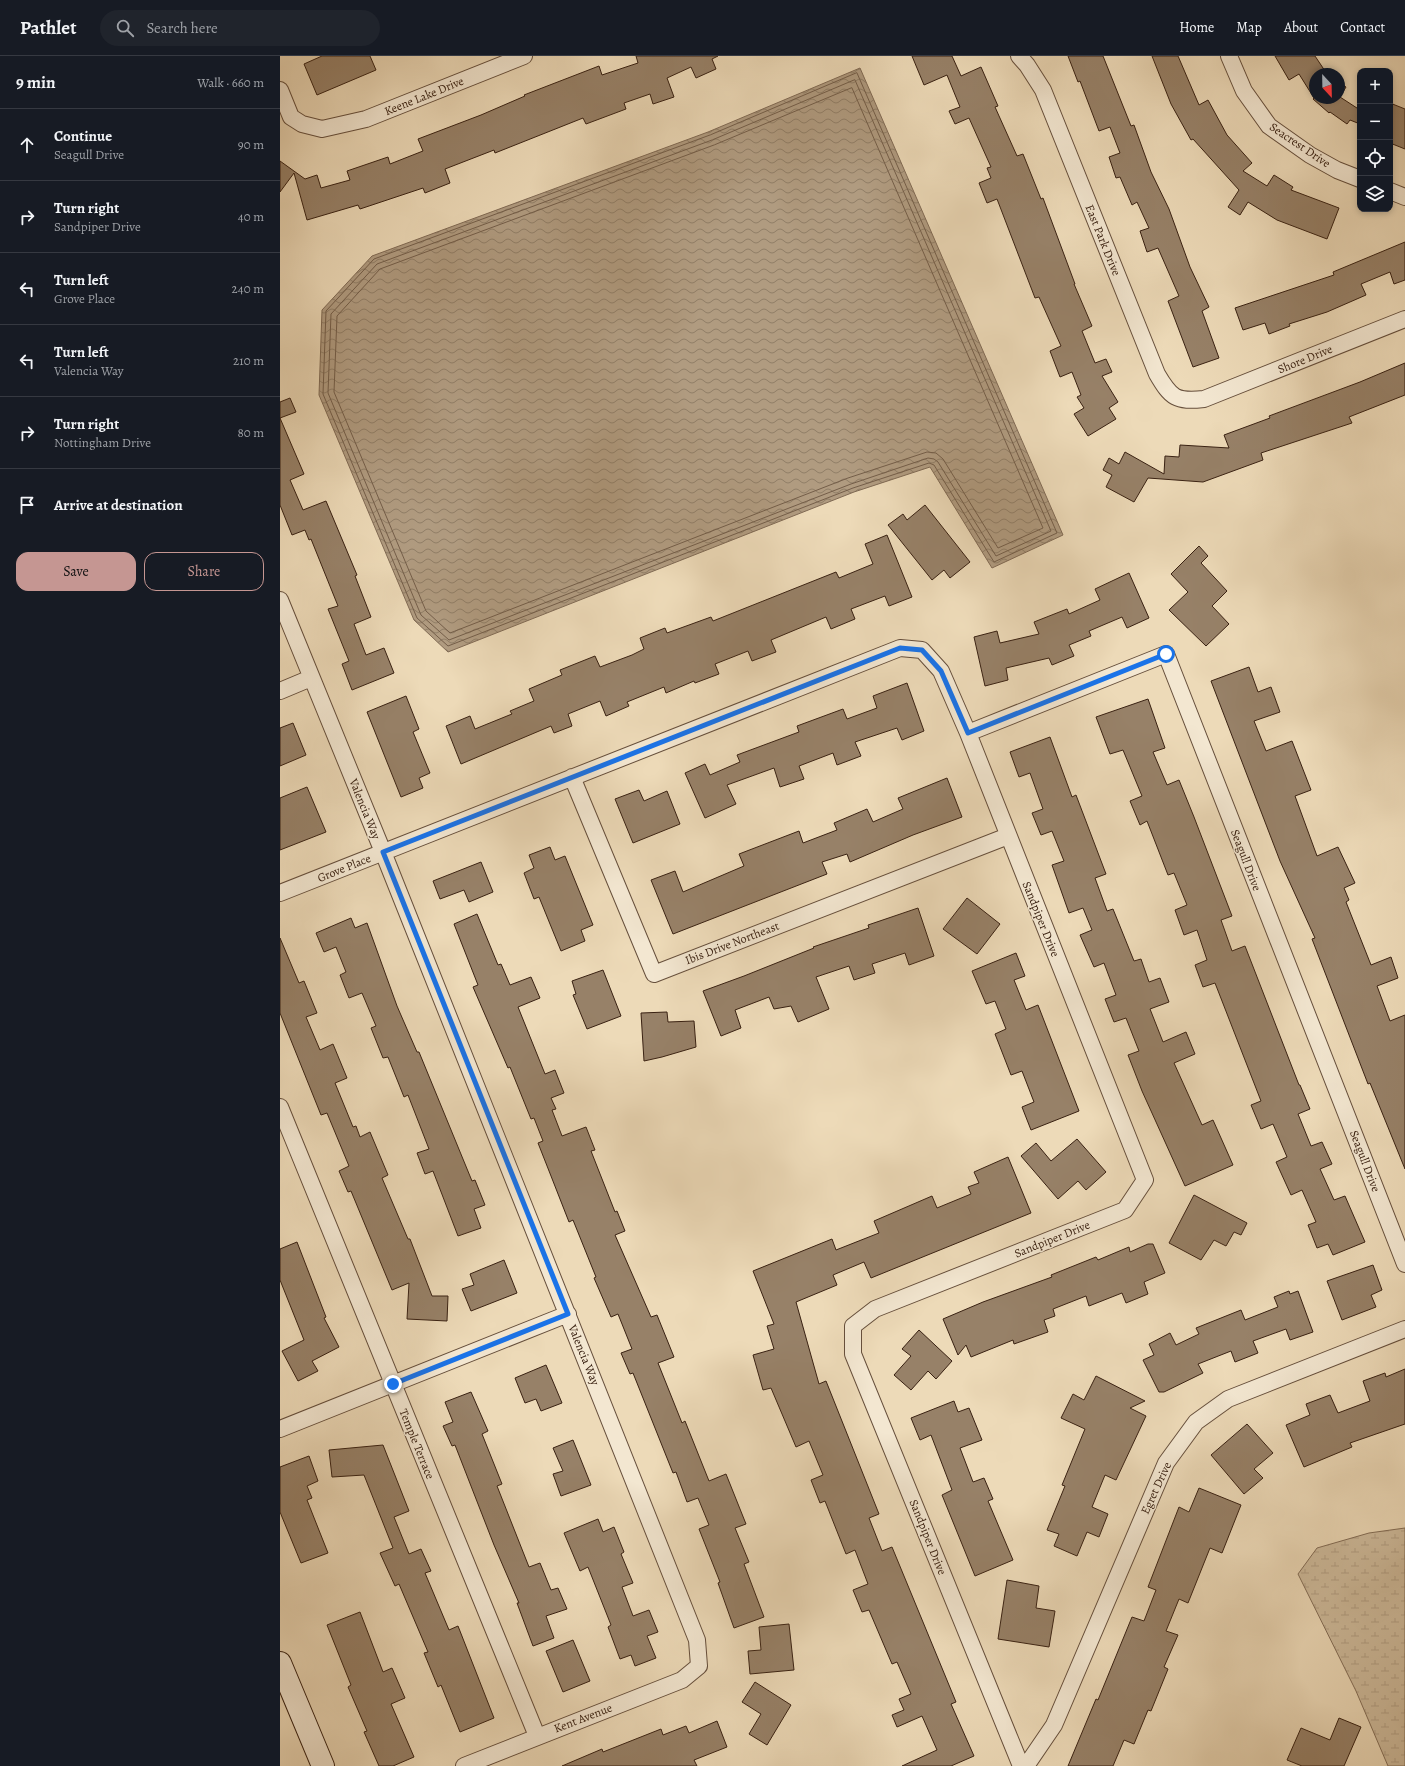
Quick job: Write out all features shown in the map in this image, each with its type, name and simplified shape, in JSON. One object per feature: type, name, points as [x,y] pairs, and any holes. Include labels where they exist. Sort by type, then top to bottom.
[{"type":"main road","points":[[280,1663],[323,1766]]},
{"type":"street","name":"Keene Lake Drive","points":[[280,90],[291,117],[302,124],[322,129],[366,119],[524,56]]},
{"type":"street","name":"East Park Drive","points":[[1019,56],[1027,65],[1043,90],[1157,374],[1164,387],[1174,397],[1191,400],[1204,399]]},
{"type":"street","name":"Seacrest Drive","points":[[1229,56],[1244,92],[1269,126],[1317,159],[1337,170],[1357,178]]},
{"type":"street","points":[[1393,192],[1405,197]]},
{"type":"street","name":"Shore Drive","points":[[1204,399],[1405,319]]},
{"type":"street","name":"Valencia Way","points":[[280,600],[383,852],[698,1640],[699,1666]]},
{"type":"street","name":"Grove Place","points":[[280,893],[900,648],[922,650]]},
{"type":"street","name":"Sandpiper Drive","points":[[922,650],[941,671],[968,733],[1145,1180],[1125,1210],[875,1309],[853,1326],[852,1354],[1021,1766]]},
{"type":"street","name":"Seagull Drive","points":[[968,733],[1166,654],[1405,1264]]},
{"type":"street","points":[[280,691],[311,678]]},
{"type":"street","name":"Ibis Drive Northeast","points":[[572,777],[654,974],[1008,836]]},
{"type":"street","name":"Temple Terrace","points":[[280,1107],[537,1736]]},
{"type":"street","points":[[280,1429],[568,1314]]},
{"type":"street","name":"Egret Drive","points":[[1026,1766],[1054,1725],[1166,1463],[1196,1422],[1228,1400],[1405,1329]]},
{"type":"street","name":"Kent Avenue","points":[[464,1766],[682,1680],[699,1666]]},
{"type":"green space","points":[[1405,1528],[1405,1766],[1388,1766],[1356,1691],[1298,1574],[1317,1548],[1369,1533]]},
{"type":"water","points":[[860,68],[1063,535],[992,568],[930,467],[854,492],[448,652],[414,620],[319,395],[322,310],[372,256],[708,132]]},
{"type":"building","points":[[322,56],[370,56],[376,70],[317,95],[304,64]]},
{"type":"building","points":[[636,56],[718,56],[712,59],[716,69],[696,78],[691,67],[667,78],[674,97],[653,104],[650,94],[624,103],[626,109],[586,124],[583,118],[495,153],[494,150],[445,169],[450,183],[425,193],[423,188],[360,209],[358,205],[307,220],[294,173],[280,192],[280,161],[305,179],[317,175],[321,188],[350,180],[347,171],[388,157],[390,164],[423,151],[418,139],[481,115],[525,96],[524,95],[599,66],[602,75],[638,63]]},
{"type":"building","points":[[912,56],[952,56],[961,76],[981,67],[998,106],[995,107],[1017,156],[1023,154],[1041,199],[1043,198],[1074,284],[1092,326],[1082,331],[1095,363],[1106,359],[1112,372],[1102,376],[1118,402],[1109,408],[1116,419],[1088,436],[1074,414],[1084,408],[1077,397],[1081,395],[1072,372],[1060,377],[1050,351],[1061,346],[1039,297],[1035,298],[997,199],[987,203],[979,183],[991,178],[987,168],[991,167],[969,118],[955,124],[949,111],[960,107],[947,75],[924,85]]},
{"type":"building","points":[[1068,56],[1103,56],[1131,126],[1134,125],[1151,172],[1169,209],[1190,267],[1209,307],[1202,311],[1219,358],[1193,367],[1168,301],[1179,296],[1158,248],[1147,252],[1140,231],[1149,228],[1137,202],[1132,205],[1120,177],[1116,178],[1109,157],[1120,153],[1110,127],[1099,131],[1080,81],[1078,82]]},
{"type":"building","points":[[1152,56],[1178,56],[1199,105],[1208,100],[1227,135],[1252,163],[1243,171],[1267,186],[1274,175],[1293,187],[1291,190],[1339,208],[1327,239],[1277,220],[1248,202],[1240,215],[1228,207],[1239,190],[1193,139],[1191,140],[1171,104]]},
{"type":"building","points":[[1275,56],[1315,56],[1323,68],[1309,68],[1309,90],[1299,74],[1289,80]]},
{"type":"building","points":[[1345,100],[1357,108],[1357,123],[1350,120],[1347,124],[1330,112],[1329,113],[1319,104],[1345,104]]},
{"type":"building","points":[[1393,104],[1405,109],[1405,149],[1393,144]]},
{"type":"building","points":[[1405,242],[1405,280],[1394,284],[1390,272],[1361,284],[1366,295],[1327,312],[1289,324],[1290,326],[1269,334],[1265,323],[1243,330],[1235,308],[1334,275],[1333,272]]},
{"type":"building","points":[[1405,363],[1405,395],[1349,417],[1352,423],[1261,453],[1263,460],[1203,482],[1148,478],[1134,502],[1106,487],[1112,475],[1103,470],[1109,458],[1119,464],[1125,452],[1164,474],[1165,456],[1179,457],[1180,445],[1229,448],[1224,435],[1270,418],[1269,416],[1360,382]]},
{"type":"building","points":[[290,398],[296,412],[280,418],[280,402]]},
{"type":"building","points":[[280,418],[304,474],[290,480],[303,510],[326,501],[357,575],[355,576],[371,617],[354,624],[366,655],[384,648],[394,673],[352,690],[342,664],[349,661],[328,609],[338,606],[311,539],[309,540],[305,530],[292,535],[280,505]]},
{"type":"building","points":[[925,505],[970,562],[950,578],[944,570],[932,580],[888,525],[903,514],[907,520]]},
{"type":"building","points":[[887,535],[912,597],[889,606],[885,596],[851,609],[855,619],[831,629],[826,617],[771,640],[776,652],[752,661],[748,651],[715,664],[719,674],[695,683],[694,681],[666,693],[664,687],[627,702],[629,706],[606,716],[600,701],[568,714],[572,726],[554,733],[551,726],[461,764],[446,726],[470,716],[475,729],[512,714],[510,711],[534,701],[529,689],[562,675],[560,670],[595,656],[600,667],[632,655],[644,649],[640,638],[665,628],[667,633],[711,617],[713,621],[836,572],[839,578],[873,564],[865,544]]},
{"type":"building","points":[[1199,546],[1208,556],[1201,563],[1227,591],[1212,606],[1229,624],[1206,646],[1169,610],[1188,592],[1171,574]]},
{"type":"building","points":[[1129,573],[1149,618],[1127,628],[1122,617],[1089,631],[1091,636],[1069,645],[1074,656],[1052,665],[1049,658],[1006,668],[1008,680],[985,686],[974,637],[997,631],[1000,643],[1039,634],[1034,622],[1067,609],[1069,614],[1100,600],[1095,589]]},
{"type":"building","points":[[1249,667],[1258,692],[1271,687],[1280,712],[1254,721],[1266,751],[1292,741],[1311,790],[1295,796],[1317,856],[1338,847],[1355,883],[1344,888],[1349,900],[1346,902],[1371,965],[1391,957],[1398,978],[1377,986],[1390,1021],[1405,1015],[1405,1169],[1370,1083],[1368,1084],[1312,939],[1315,938],[1280,861],[1211,681]]},
{"type":"building","points":[[907,683],[924,731],[902,740],[897,728],[855,742],[861,756],[837,765],[833,753],[799,766],[804,779],[780,787],[774,768],[727,785],[736,804],[705,818],[685,773],[705,764],[710,775],[740,762],[737,755],[799,732],[797,726],[843,709],[847,719],[877,708],[873,696]]},
{"type":"building","points":[[406,696],[419,729],[413,732],[430,773],[419,778],[423,788],[401,797],[367,712]]},
{"type":"building","points":[[1148,699],[1165,748],[1153,752],[1167,785],[1179,780],[1194,817],[1232,916],[1221,920],[1232,951],[1245,946],[1299,1085],[1310,1109],[1298,1114],[1311,1146],[1322,1142],[1332,1164],[1320,1169],[1334,1200],[1345,1196],[1365,1242],[1333,1255],[1328,1244],[1317,1248],[1308,1225],[1316,1222],[1302,1190],[1291,1195],[1276,1162],[1287,1157],[1273,1124],[1261,1129],[1251,1105],[1261,1101],[1215,983],[1203,987],[1195,965],[1207,960],[1197,930],[1184,935],[1175,910],[1187,905],[1174,873],[1168,875],[1147,821],[1140,825],[1130,801],[1142,796],[1123,750],[1110,754],[1096,717]]},
{"type":"building","points":[[293,723],[306,755],[280,766],[280,728]]},
{"type":"building","points":[[1050,737],[1072,797],[1076,795],[1106,874],[1095,878],[1107,911],[1113,909],[1134,961],[1141,959],[1149,982],[1160,978],[1169,1002],[1150,1009],[1163,1042],[1186,1032],[1195,1054],[1174,1063],[1202,1125],[1213,1120],[1233,1165],[1185,1186],[1142,1091],[1128,1055],[1139,1051],[1126,1018],[1114,1022],[1105,999],[1116,995],[1104,963],[1094,967],[1080,935],[1092,930],[1083,908],[1069,913],[1052,865],[1064,861],[1052,831],[1041,835],[1032,813],[1043,809],[1030,773],[1019,777],[1010,752]]},
{"type":"building","points":[[947,778],[962,817],[913,835],[850,862],[847,854],[822,862],[827,874],[673,934],[651,880],[675,871],[683,892],[744,866],[739,854],[799,831],[803,843],[837,830],[834,823],[867,809],[873,822],[903,809],[898,798]]},
{"type":"building","points":[[307,787],[326,832],[280,850],[280,798]]},
{"type":"building","points":[[639,790],[644,801],[667,791],[680,824],[633,843],[615,799]]},
{"type":"building","points":[[550,847],[555,860],[565,856],[593,925],[581,930],[585,941],[561,951],[539,897],[534,899],[524,873],[534,868],[529,855]]},
{"type":"building","points":[[481,862],[493,892],[469,902],[464,890],[440,899],[433,881]]},
{"type":"building","points":[[967,898],[1000,924],[977,954],[943,929]]},
{"type":"building","points":[[918,908],[934,956],[909,965],[905,953],[872,964],[875,973],[854,980],[849,966],[816,977],[829,1009],[798,1022],[791,1006],[774,1009],[769,997],[735,1010],[741,1028],[721,1036],[703,991],[814,948],[813,947],[869,928],[868,925]]},
{"type":"building","points":[[477,914],[498,965],[501,964],[510,985],[531,977],[540,998],[518,1007],[545,1074],[555,1070],[564,1093],[551,1098],[556,1109],[552,1110],[562,1136],[586,1127],[595,1150],[591,1151],[615,1212],[617,1211],[625,1231],[615,1235],[651,1317],[657,1315],[674,1357],[658,1363],[682,1423],[685,1421],[709,1481],[726,1474],[746,1524],[735,1528],[749,1562],[744,1564],[764,1617],[734,1628],[718,1583],[720,1582],[699,1529],[709,1525],[698,1498],[687,1502],[676,1472],[673,1473],[633,1373],[630,1374],[621,1353],[632,1349],[618,1314],[611,1317],[594,1278],[596,1277],[573,1220],[569,1222],[538,1143],[543,1141],[534,1118],[531,1119],[510,1067],[508,1068],[473,987],[478,985],[454,924]]},
{"type":"building","points":[[351,918],[355,928],[367,923],[397,1006],[417,1052],[419,1052],[472,1181],[475,1180],[485,1205],[474,1209],[481,1228],[458,1236],[433,1171],[425,1174],[417,1153],[429,1149],[408,1095],[404,1097],[388,1057],[383,1058],[371,1028],[376,1026],[362,993],[349,998],[340,975],[346,972],[336,947],[324,952],[316,933]]},
{"type":"building","points":[[280,938],[299,983],[304,981],[317,1013],[306,1017],[320,1050],[333,1044],[347,1078],[335,1083],[353,1127],[356,1126],[360,1137],[370,1132],[388,1175],[382,1178],[408,1239],[410,1239],[432,1296],[448,1296],[447,1321],[407,1319],[409,1283],[392,1290],[351,1191],[348,1192],[339,1171],[349,1166],[327,1113],[321,1115],[280,1013]]},
{"type":"building","points":[[1016,953],[1025,976],[1014,980],[1026,1010],[1038,1005],[1079,1111],[1031,1130],[1022,1107],[1034,1102],[1022,1071],[1011,1075],[995,1034],[1006,1029],[995,1001],[986,1004],[972,971]]},
{"type":"building","points":[[603,970],[621,1016],[587,1029],[573,995],[576,994],[572,981]]},
{"type":"building","points":[[667,1012],[668,1022],[694,1021],[696,1047],[644,1061],[641,1013]]},
{"type":"building","points":[[1077,1139],[1106,1172],[1086,1190],[1078,1181],[1058,1199],[1021,1156],[1036,1143],[1051,1161]]},
{"type":"building","points":[[1008,1157],[1031,1213],[871,1278],[864,1262],[833,1275],[837,1285],[796,1302],[819,1384],[826,1381],[879,1514],[869,1518],[882,1551],[892,1547],[956,1702],[951,1704],[974,1756],[951,1766],[902,1766],[937,1750],[922,1716],[897,1727],[892,1715],[904,1710],[899,1699],[911,1694],[897,1662],[892,1664],[869,1610],[862,1612],[853,1590],[868,1584],[855,1550],[846,1554],[825,1501],[820,1503],[811,1480],[823,1475],[809,1441],[796,1447],[771,1388],[763,1390],[753,1355],[774,1349],[767,1326],[774,1324],[753,1271],[832,1239],[836,1250],[879,1233],[874,1221],[932,1196],[937,1208],[971,1194],[968,1187],[979,1183],[974,1172]]},
{"type":"building","points":[[1194,1195],[1247,1223],[1241,1235],[1234,1232],[1226,1246],[1214,1240],[1201,1260],[1169,1243]]},
{"type":"building","points":[[297,1242],[326,1317],[324,1318],[339,1347],[312,1361],[318,1371],[298,1381],[282,1351],[304,1340],[280,1280],[280,1249]]},
{"type":"building","points":[[1148,1244],[1153,1244],[1165,1273],[1144,1282],[1148,1294],[1126,1303],[1122,1293],[1089,1306],[1086,1296],[1053,1309],[1055,1316],[1044,1320],[1048,1332],[1014,1344],[1013,1340],[971,1357],[966,1345],[958,1355],[943,1319],[983,1302],[1052,1277],[1051,1275],[1096,1257],[1098,1260],[1129,1247],[1130,1252]]},
{"type":"building","points":[[504,1260],[517,1293],[471,1311],[462,1289],[474,1285],[470,1274]]},
{"type":"building","points":[[1373,1265],[1382,1290],[1371,1295],[1376,1307],[1342,1320],[1327,1281]]},
{"type":"building","points":[[1289,1291],[1290,1294],[1298,1291],[1313,1332],[1290,1340],[1286,1329],[1253,1341],[1258,1353],[1235,1362],[1231,1351],[1198,1364],[1203,1373],[1164,1392],[1159,1392],[1143,1360],[1154,1355],[1149,1344],[1170,1333],[1176,1345],[1199,1334],[1196,1328],[1241,1310],[1245,1320],[1278,1307],[1274,1297]]},
{"type":"building","points":[[919,1330],[952,1361],[936,1379],[928,1371],[911,1390],[894,1375],[911,1356],[902,1349]]},
{"type":"building","points":[[546,1365],[562,1403],[541,1411],[536,1399],[525,1403],[515,1378]]},
{"type":"building","points":[[1405,1369],[1405,1424],[1350,1443],[1352,1447],[1304,1467],[1286,1425],[1310,1415],[1306,1404],[1330,1395],[1338,1413],[1370,1401],[1363,1381],[1385,1373],[1386,1377]]},
{"type":"building","points":[[1096,1376],[1145,1401],[1130,1408],[1146,1416],[1116,1480],[1105,1475],[1092,1507],[1108,1514],[1099,1537],[1087,1532],[1077,1556],[1054,1546],[1059,1534],[1047,1530],[1065,1486],[1062,1485],[1085,1429],[1061,1418],[1073,1394],[1084,1400]]},
{"type":"building","points":[[471,1392],[488,1431],[482,1434],[502,1484],[497,1486],[529,1567],[540,1563],[551,1590],[558,1588],[567,1609],[546,1616],[554,1638],[533,1646],[517,1603],[519,1603],[494,1545],[455,1445],[452,1446],[443,1426],[453,1422],[445,1402]]},
{"type":"building","points":[[954,1401],[958,1412],[969,1408],[982,1440],[960,1448],[973,1482],[984,1478],[993,1499],[988,1501],[1013,1560],[975,1576],[942,1495],[952,1490],[931,1435],[920,1440],[911,1418]]},
{"type":"building","points":[[1247,1424],[1273,1453],[1254,1469],[1263,1478],[1244,1494],[1211,1455]]},
{"type":"building","points":[[573,1440],[591,1485],[561,1496],[553,1474],[563,1471],[553,1448]]},
{"type":"building","points":[[383,1445],[409,1511],[394,1517],[409,1554],[421,1549],[431,1571],[425,1573],[449,1630],[458,1626],[494,1718],[460,1732],[441,1685],[438,1687],[424,1653],[428,1652],[399,1584],[395,1586],[380,1553],[393,1548],[364,1475],[332,1477],[329,1450]]},
{"type":"building","points":[[309,1456],[318,1481],[307,1486],[312,1498],[307,1500],[328,1553],[301,1563],[280,1512],[280,1467]]},
{"type":"building","points":[[1199,1488],[1241,1505],[1222,1553],[1210,1548],[1188,1603],[1179,1599],[1166,1631],[1178,1635],[1164,1667],[1168,1669],[1151,1711],[1148,1710],[1134,1744],[1124,1740],[1113,1766],[1068,1766],[1096,1699],[1098,1700],[1132,1617],[1144,1621],[1156,1590],[1148,1587],[1179,1507],[1189,1512]]},
{"type":"building","points":[[598,1519],[603,1532],[614,1527],[624,1552],[621,1554],[633,1583],[622,1587],[633,1616],[649,1610],[658,1632],[647,1636],[656,1658],[635,1666],[631,1655],[620,1659],[608,1627],[611,1625],[588,1567],[580,1571],[564,1533]]},
{"type":"building","points":[[1007,1580],[1039,1586],[1036,1608],[1055,1611],[1049,1647],[998,1639]]},
{"type":"building","points":[[360,1612],[383,1672],[392,1668],[405,1698],[391,1704],[414,1757],[393,1766],[379,1766],[364,1732],[367,1731],[348,1687],[351,1685],[327,1625]]},
{"type":"building","points":[[789,1624],[794,1670],[750,1674],[748,1651],[761,1650],[759,1627]]},
{"type":"building","points":[[573,1640],[590,1681],[563,1692],[546,1651]]},
{"type":"building","points":[[755,1682],[791,1705],[767,1745],[749,1734],[761,1714],[742,1702]]},
{"type":"building","points":[[1339,1718],[1361,1727],[1344,1766],[1302,1766],[1287,1760],[1301,1728],[1330,1740]]},
{"type":"building","points":[[717,1721],[727,1747],[694,1760],[697,1766],[562,1766],[602,1749],[603,1752],[661,1729],[663,1735],[686,1726],[689,1733]]},
{"type":"route","points":[[393,1384],[568,1314],[383,852],[900,648],[922,650],[941,671],[968,733],[1166,654]]}]
